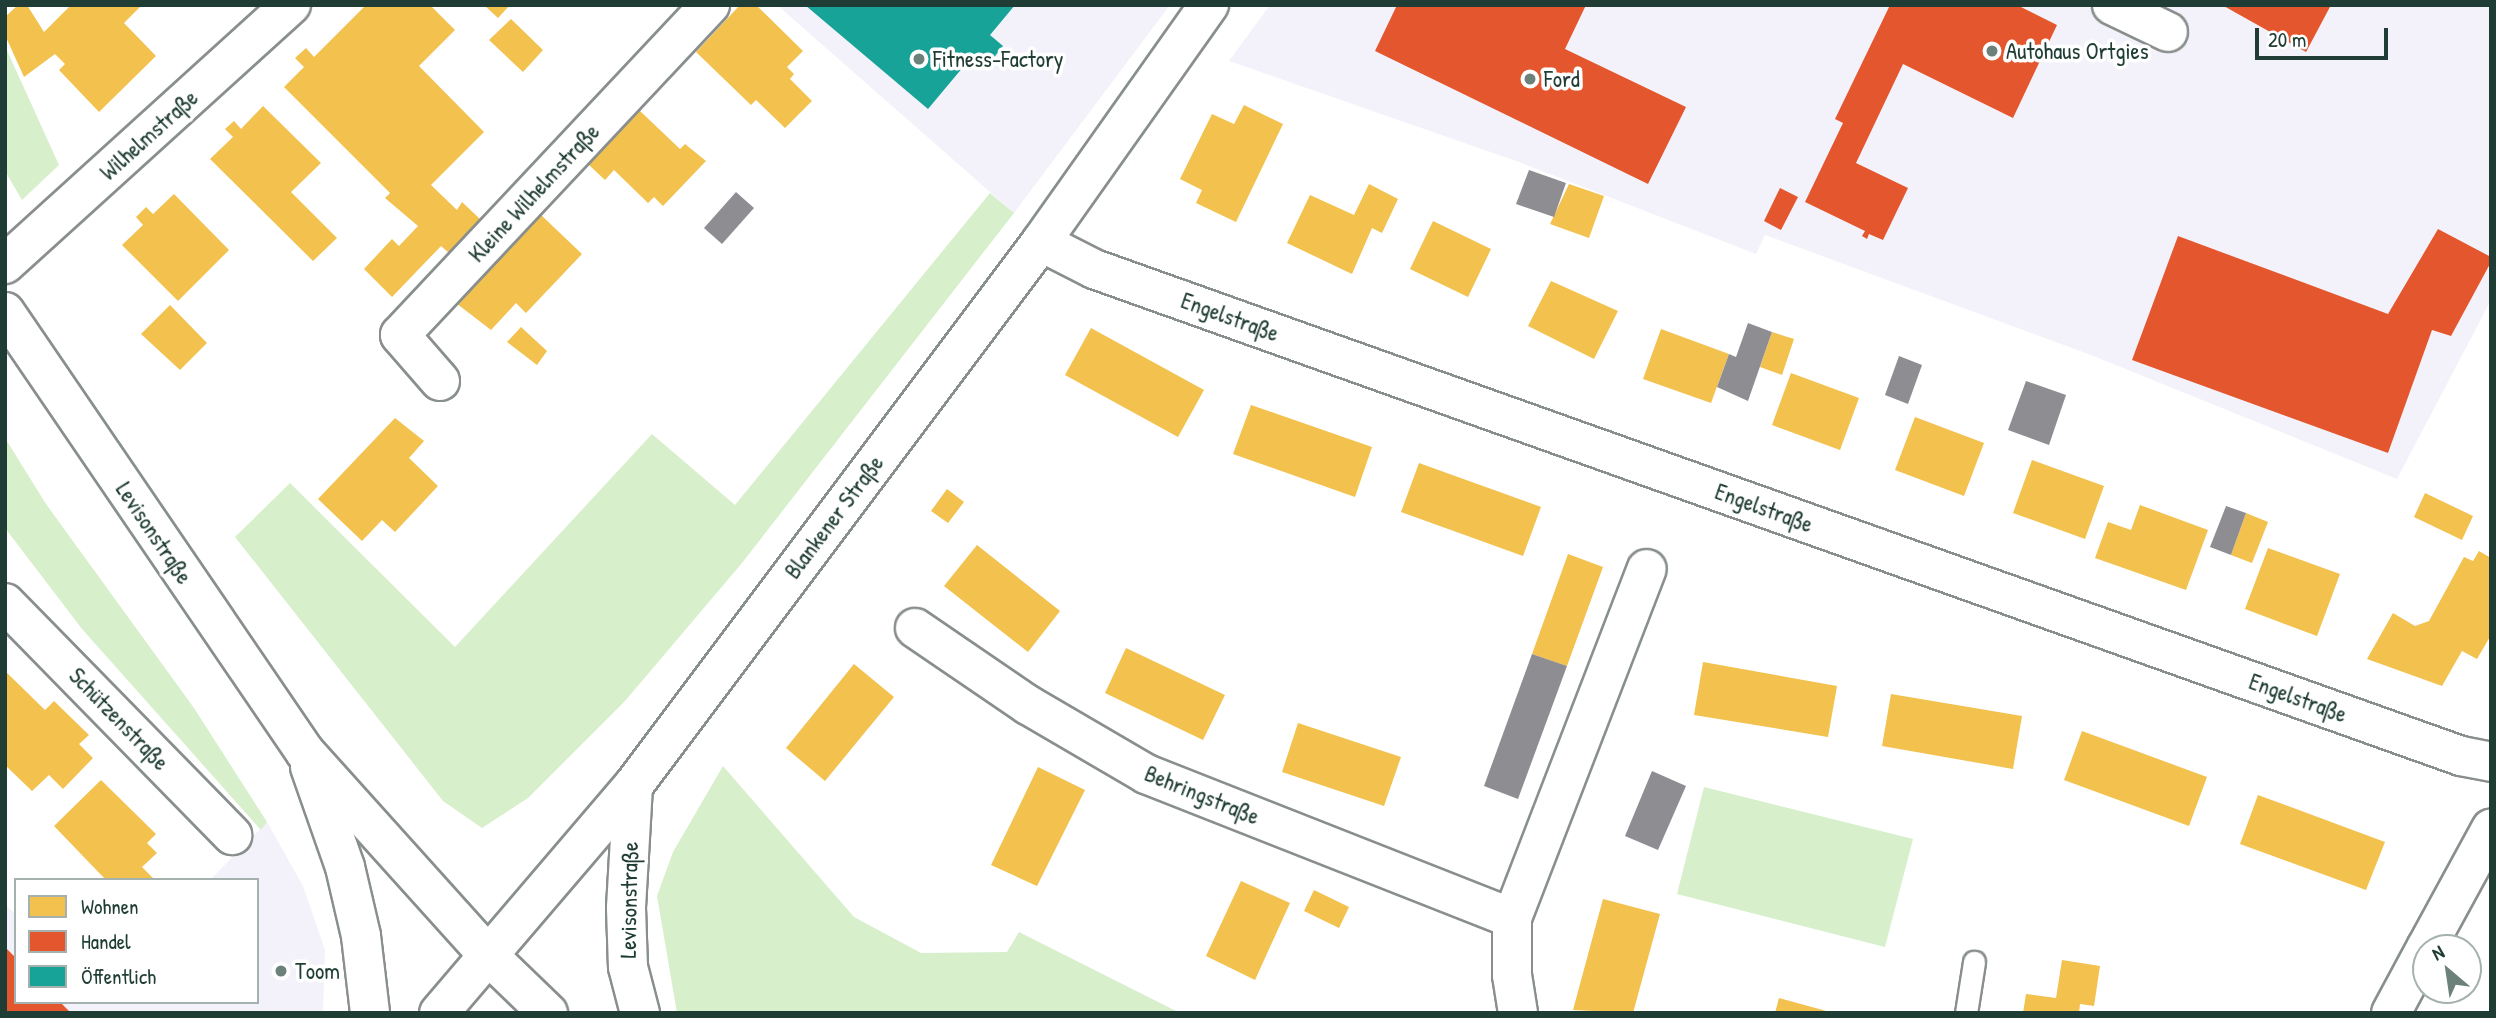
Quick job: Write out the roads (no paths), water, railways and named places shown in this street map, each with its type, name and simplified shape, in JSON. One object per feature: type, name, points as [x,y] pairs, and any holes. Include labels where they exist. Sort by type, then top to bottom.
[{"type":"street","name":"Wilhelmstraße","points":[[5,264],[291,5]]},
{"type":"street","name":"Kleine Wilhelmstraße","points":[[440,381],[400,335],[710,5]]},
{"type":"street","name":"Blankener Straße","points":[[439,1013],[632,786],[1041,242],[1209,5]]},
{"type":"street","points":[[2112,5],[2168,32]]},
{"type":"street","name":"Engelstraße","points":[[1041,242],[1133,283],[2461,756],[2491,762]]},
{"type":"street","name":"Levisonstraße","points":[[5,312],[305,752],[489,956],[548,1013]]},
{"type":"street","points":[[1518,1013],[1512,975],[1512,918],[1647,569]]},
{"type":"street","name":"Schützenstraße","points":[[5,603],[232,835]]},
{"type":"street","name":"Behringstraße","points":[[915,628],[1028,705],[1146,774],[1512,918]]},
{"type":"street","name":"Levisonstraße","points":[[305,752],[345,867],[361,936],[370,1013]]},
{"type":"street","name":"Levisonstraße","points":[[632,786],[628,967],[640,1013]]},
{"type":"street","points":[[2434,934],[2491,830]]},
{"type":"street","points":[[2391,1013],[2412,974]]},
{"type":"lane","points":[[1966,1013],[1973,962]]},
{"type":"place","name":"Autohaus Ortgies","points":[[1992,51]]},
{"type":"place","name":"Fitness-Factory","points":[[919,59]]},
{"type":"place","name":"Ford","points":[[1530,79]]},
{"type":"place","name":"Toom","points":[[281,971]]}]
